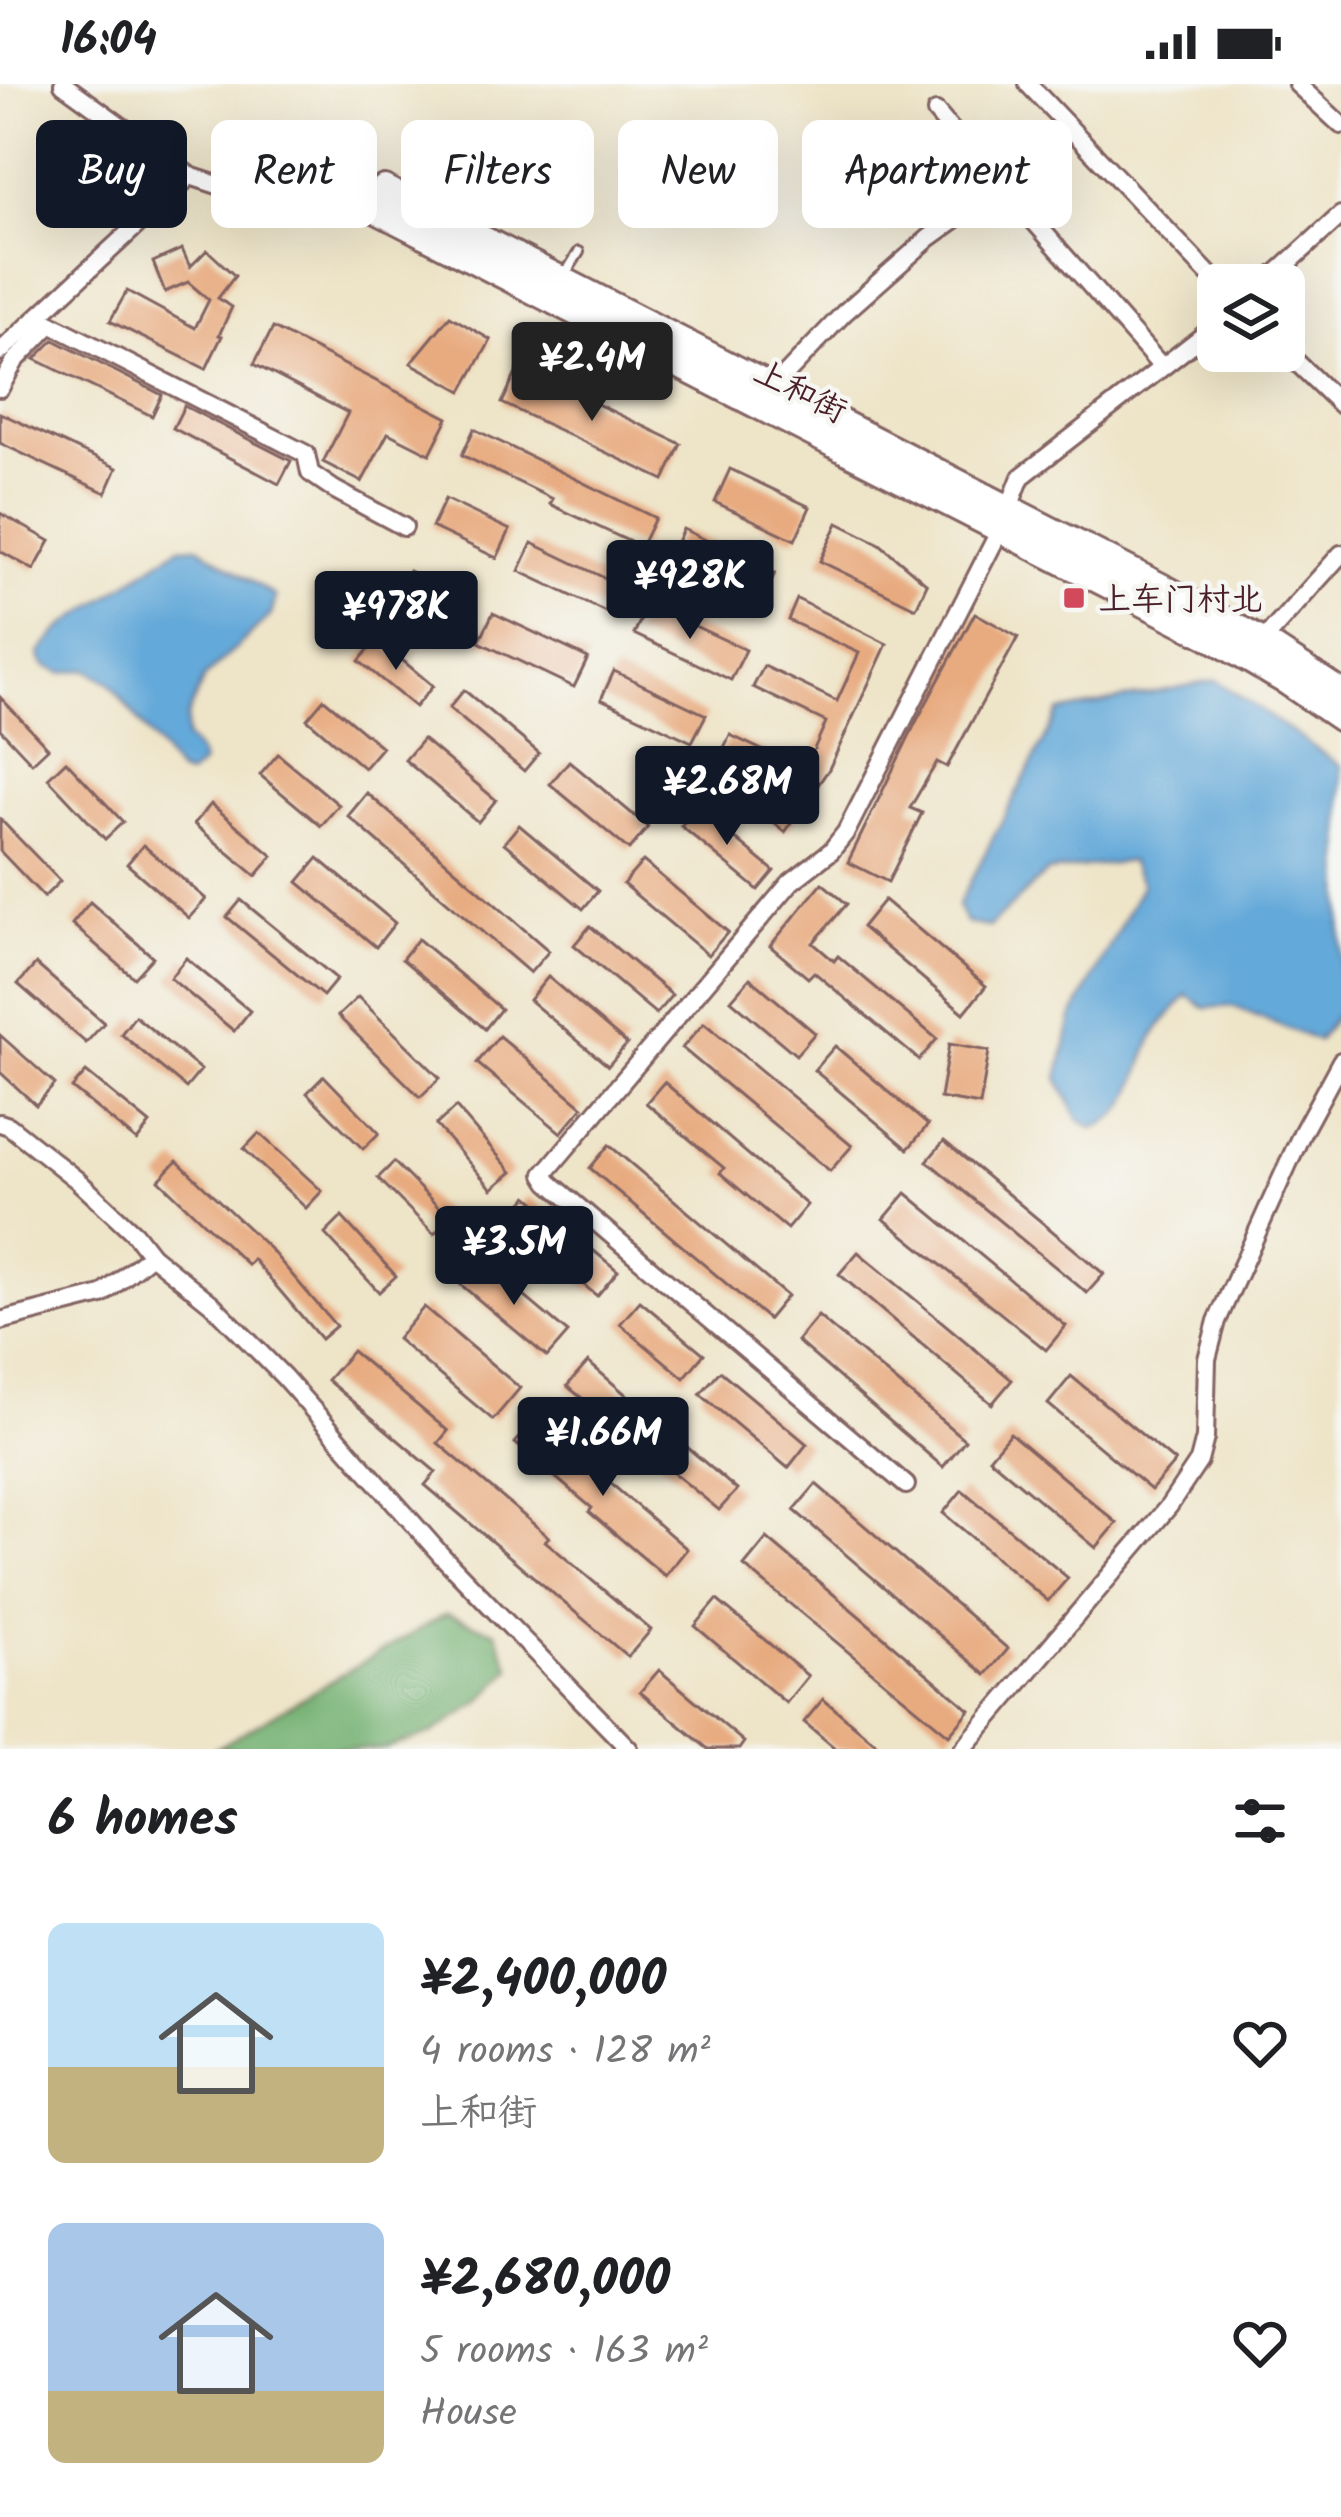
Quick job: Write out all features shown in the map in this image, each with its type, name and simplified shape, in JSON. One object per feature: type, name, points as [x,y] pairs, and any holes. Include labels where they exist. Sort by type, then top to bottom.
[{"type":"street","points":[[63,84],[190,176],[211,183]]},
{"type":"street","points":[[1028,84],[1199,264]]},
{"type":"street","points":[[1297,84],[1341,125]]},
{"type":"street","points":[[936,112],[943,120]]},
{"type":"street","points":[[0,352],[190,176]]},
{"type":"street","name":"上和街","points":[[377,202],[384,188],[773,388],[1209,637],[1341,718]]},
{"type":"street","name":"上和街","points":[[377,209],[1004,519],[1263,641],[1341,692]]},
{"type":"street","points":[[1287,264],[1341,215]]},
{"type":"street","points":[[773,388],[844,313],[943,228]]},
{"type":"street","points":[[1040,228],[1162,367]]},
{"type":"street","points":[[0,388],[15,361],[51,324],[306,454],[310,473],[404,527]]},
{"type":"street","points":[[906,1485],[566,1198],[544,1174],[791,882],[831,851],[846,832],[1021,477],[1197,340]]},
{"type":"street","points":[[1305,370],[1341,405]]},
{"type":"street","points":[[1263,641],[1341,554]]},
{"type":"street","points":[[963,1749],[1169,1506],[1199,1461],[1205,1438],[1207,1359],[1217,1321],[1302,1133],[1341,1061]]},
{"type":"street","points":[[0,1123],[77,1180],[151,1255],[212,1304],[284,1377],[442,1556],[629,1749]]},
{"type":"street","points":[[0,1322],[102,1295],[151,1255]]},
{"type":"lane","points":[[562,280],[579,252]]},
{"type":"green space","points":[[446,1614],[496,1632],[511,1669],[480,1702],[433,1733],[384,1749],[215,1749]]},
{"type":"water","points":[[198,546],[276,597],[271,615],[204,678],[187,718],[186,738],[202,764],[188,776],[178,773],[109,682],[85,669],[62,673],[44,665],[39,654],[60,629],[180,547]]},
{"type":"water","points":[[1216,680],[1341,766],[1341,1009],[1318,1041],[1233,1006],[1205,1008],[1187,995],[1154,1036],[1126,1104],[1093,1128],[1079,1120],[1058,1078],[1072,1018],[1142,884],[1130,861],[1047,872],[989,927],[966,923],[958,905],[1059,712]]},
{"type":"building","points":[[182,249],[190,267],[207,250],[235,276],[218,298],[232,307],[206,369],[110,321],[127,291],[195,328],[209,300],[188,282],[165,292],[153,262]]},
{"type":"building","points":[[450,316],[491,340],[462,391],[411,363]]},
{"type":"building","points":[[273,328],[448,418],[430,454],[388,433],[362,482],[323,462],[348,413],[254,364]]},
{"type":"building","points":[[54,340],[162,395],[152,416],[35,359]]},
{"type":"building","points":[[519,367],[681,444],[664,480],[502,403]]},
{"type":"building","points":[[184,406],[291,461],[279,484],[173,428]]},
{"type":"building","points":[[0,413],[117,468],[106,493],[0,443]]},
{"type":"building","points":[[474,429],[655,518],[641,547],[462,455]]},
{"type":"building","points":[[730,469],[810,507],[795,540],[715,502]]},
{"type":"building","points":[[445,499],[510,530],[497,558],[432,527]]},
{"type":"building","points":[[0,513],[50,541],[34,570],[0,551]]},
{"type":"building","points":[[838,523],[880,544],[927,584],[916,608],[820,561]]},
{"type":"building","points":[[683,529],[775,573],[760,605],[668,561]]},
{"type":"building","points":[[532,543],[619,585],[606,612],[519,571]]},
{"type":"building","points":[[409,571],[471,600],[458,627],[396,598]]},
{"type":"building","points":[[797,599],[887,644],[829,769],[785,832],[768,818],[787,790],[719,758],[730,735],[802,769],[810,758],[826,722],[753,687],[764,666],[837,701],[859,653],[788,620]]},
{"type":"building","points":[[648,604],[746,650],[731,680],[634,634]]},
{"type":"building","points":[[493,613],[588,658],[574,687],[479,642]]},
{"type":"building","points":[[975,613],[1018,637],[947,767],[937,762],[910,808],[922,813],[888,882],[848,862]]},
{"type":"building","points":[[377,639],[433,686],[415,707],[359,661]]},
{"type":"building","points":[[614,671],[706,715],[692,742],[601,699]]},
{"type":"building","points":[[464,690],[539,753],[524,771],[449,708]]},
{"type":"building","points":[[0,697],[48,748],[32,763],[0,729]]},
{"type":"building","points":[[324,699],[382,747],[364,768],[307,719]]},
{"type":"building","points":[[423,739],[496,800],[478,822],[405,760]]},
{"type":"building","points":[[278,754],[339,805],[321,826],[260,775]]},
{"type":"building","points":[[66,761],[123,822],[105,839],[48,778]]},
{"type":"building","points":[[569,761],[648,827],[629,850],[550,784]]},
{"type":"building","points":[[367,793],[549,951],[530,973],[348,816]]},
{"type":"building","points":[[211,804],[273,856],[256,876],[194,824]]},
{"type":"building","points":[[697,807],[774,871],[758,890],[681,826]]},
{"type":"building","points":[[0,819],[60,881],[44,897],[0,851]]},
{"type":"building","points":[[519,825],[598,891],[583,909],[504,843]]},
{"type":"building","points":[[143,845],[206,899],[189,918],[127,864]]},
{"type":"building","points":[[318,858],[395,923],[376,947],[298,882]]},
{"type":"building","points":[[643,861],[728,932],[708,955],[623,884]]},
{"type":"building","points":[[822,883],[847,904],[813,943],[834,961],[838,956],[937,1039],[919,1060],[814,972],[808,978],[770,946]]},
{"type":"building","points":[[241,900],[337,979],[323,996],[227,917]]},
{"type":"building","points":[[884,900],[986,986],[964,1013],[862,927]]},
{"type":"building","points":[[90,902],[153,957],[134,978],[72,924]]},
{"type":"building","points":[[590,926],[672,995],[656,1014],[574,945]]},
{"type":"building","points":[[418,939],[501,1009],[485,1029],[402,959]]},
{"type":"building","points":[[186,958],[250,1011],[234,1031],[170,978]]},
{"type":"building","points":[[36,964],[104,1023],[86,1043],[18,984]]},
{"type":"building","points":[[548,977],[627,1044],[608,1066],[529,1000]]},
{"type":"building","points":[[750,978],[815,1033],[796,1055],[731,1000]]},
{"type":"building","points":[[358,997],[440,1078],[420,1097],[338,1016]]},
{"type":"building","points":[[135,1016],[201,1070],[186,1088],[121,1034]]},
{"type":"building","points":[[704,1023],[852,1146],[830,1171],[682,1048]]},
{"type":"building","points":[[0,1035],[55,1084],[36,1105],[0,1072]]},
{"type":"building","points":[[499,1036],[583,1107],[561,1133],[477,1063]]},
{"type":"building","points":[[949,1044],[989,1051],[980,1105],[940,1098]]},
{"type":"building","points":[[835,1046],[928,1125],[908,1149],[814,1070]]},
{"type":"building","points":[[86,1072],[150,1124],[137,1141],[72,1088]]},
{"type":"building","points":[[324,1076],[379,1133],[363,1149],[307,1093]]},
{"type":"building","points":[[664,1082],[807,1205],[787,1229],[646,1103]]},
{"type":"building","points":[[456,1107],[512,1172],[492,1189],[436,1125]]},
{"type":"building","points":[[259,1133],[322,1191],[306,1208],[244,1149]]},
{"type":"building","points":[[944,1141],[1104,1274],[1087,1293],[927,1161]]},
{"type":"building","points":[[609,1145],[787,1296],[768,1319],[590,1168]]},
{"type":"building","points":[[177,1161],[270,1249],[336,1326],[321,1339],[253,1259],[248,1265],[159,1180]]},
{"type":"building","points":[[394,1162],[450,1219],[434,1234],[378,1178]]},
{"type":"building","points":[[906,1193],[1066,1326],[1046,1350],[884,1219]]},
{"type":"building","points":[[528,1196],[618,1271],[597,1296],[507,1221]]},
{"type":"building","points":[[342,1217],[396,1276],[379,1292],[325,1234]]},
{"type":"building","points":[[858,1252],[1012,1380],[992,1404],[839,1274]]},
{"type":"building","points":[[480,1259],[568,1333],[547,1357],[460,1284]]},
{"type":"building","points":[[640,1301],[704,1354],[684,1378],[620,1324]]},
{"type":"building","points":[[424,1307],[520,1388],[493,1420],[397,1339]]},
{"type":"building","points":[[818,1316],[965,1440],[943,1467],[797,1341]]},
{"type":"building","points":[[352,1351],[448,1431],[438,1443],[651,1630],[628,1657],[425,1485],[436,1472],[327,1380]]},
{"type":"building","points":[[588,1362],[737,1490],[719,1510],[567,1386]]},
{"type":"building","points":[[720,1371],[807,1444],[788,1468],[700,1394]]},
{"type":"building","points":[[1071,1376],[1175,1462],[1151,1490],[1048,1404]]},
{"type":"building","points":[[536,1419],[687,1549],[665,1576],[515,1443]]},
{"type":"building","points":[[1010,1433],[1117,1523],[1096,1548],[989,1458]]},
{"type":"building","points":[[816,1484],[1008,1649],[986,1675],[794,1510]]},
{"type":"building","points":[[962,1490],[1068,1578],[1048,1601],[943,1513]]},
{"type":"building","points":[[767,1538],[970,1710],[949,1735],[744,1566]]},
{"type":"building","points":[[717,1600],[808,1676],[786,1703],[695,1626]]},
{"type":"building","points":[[659,1670],[744,1742],[739,1749],[708,1749],[640,1692]]},
{"type":"building","points":[[823,1699],[883,1749],[836,1749],[804,1722]]},
{"type":"place","name":"上车门村北","points":[[1074,598]]}]
